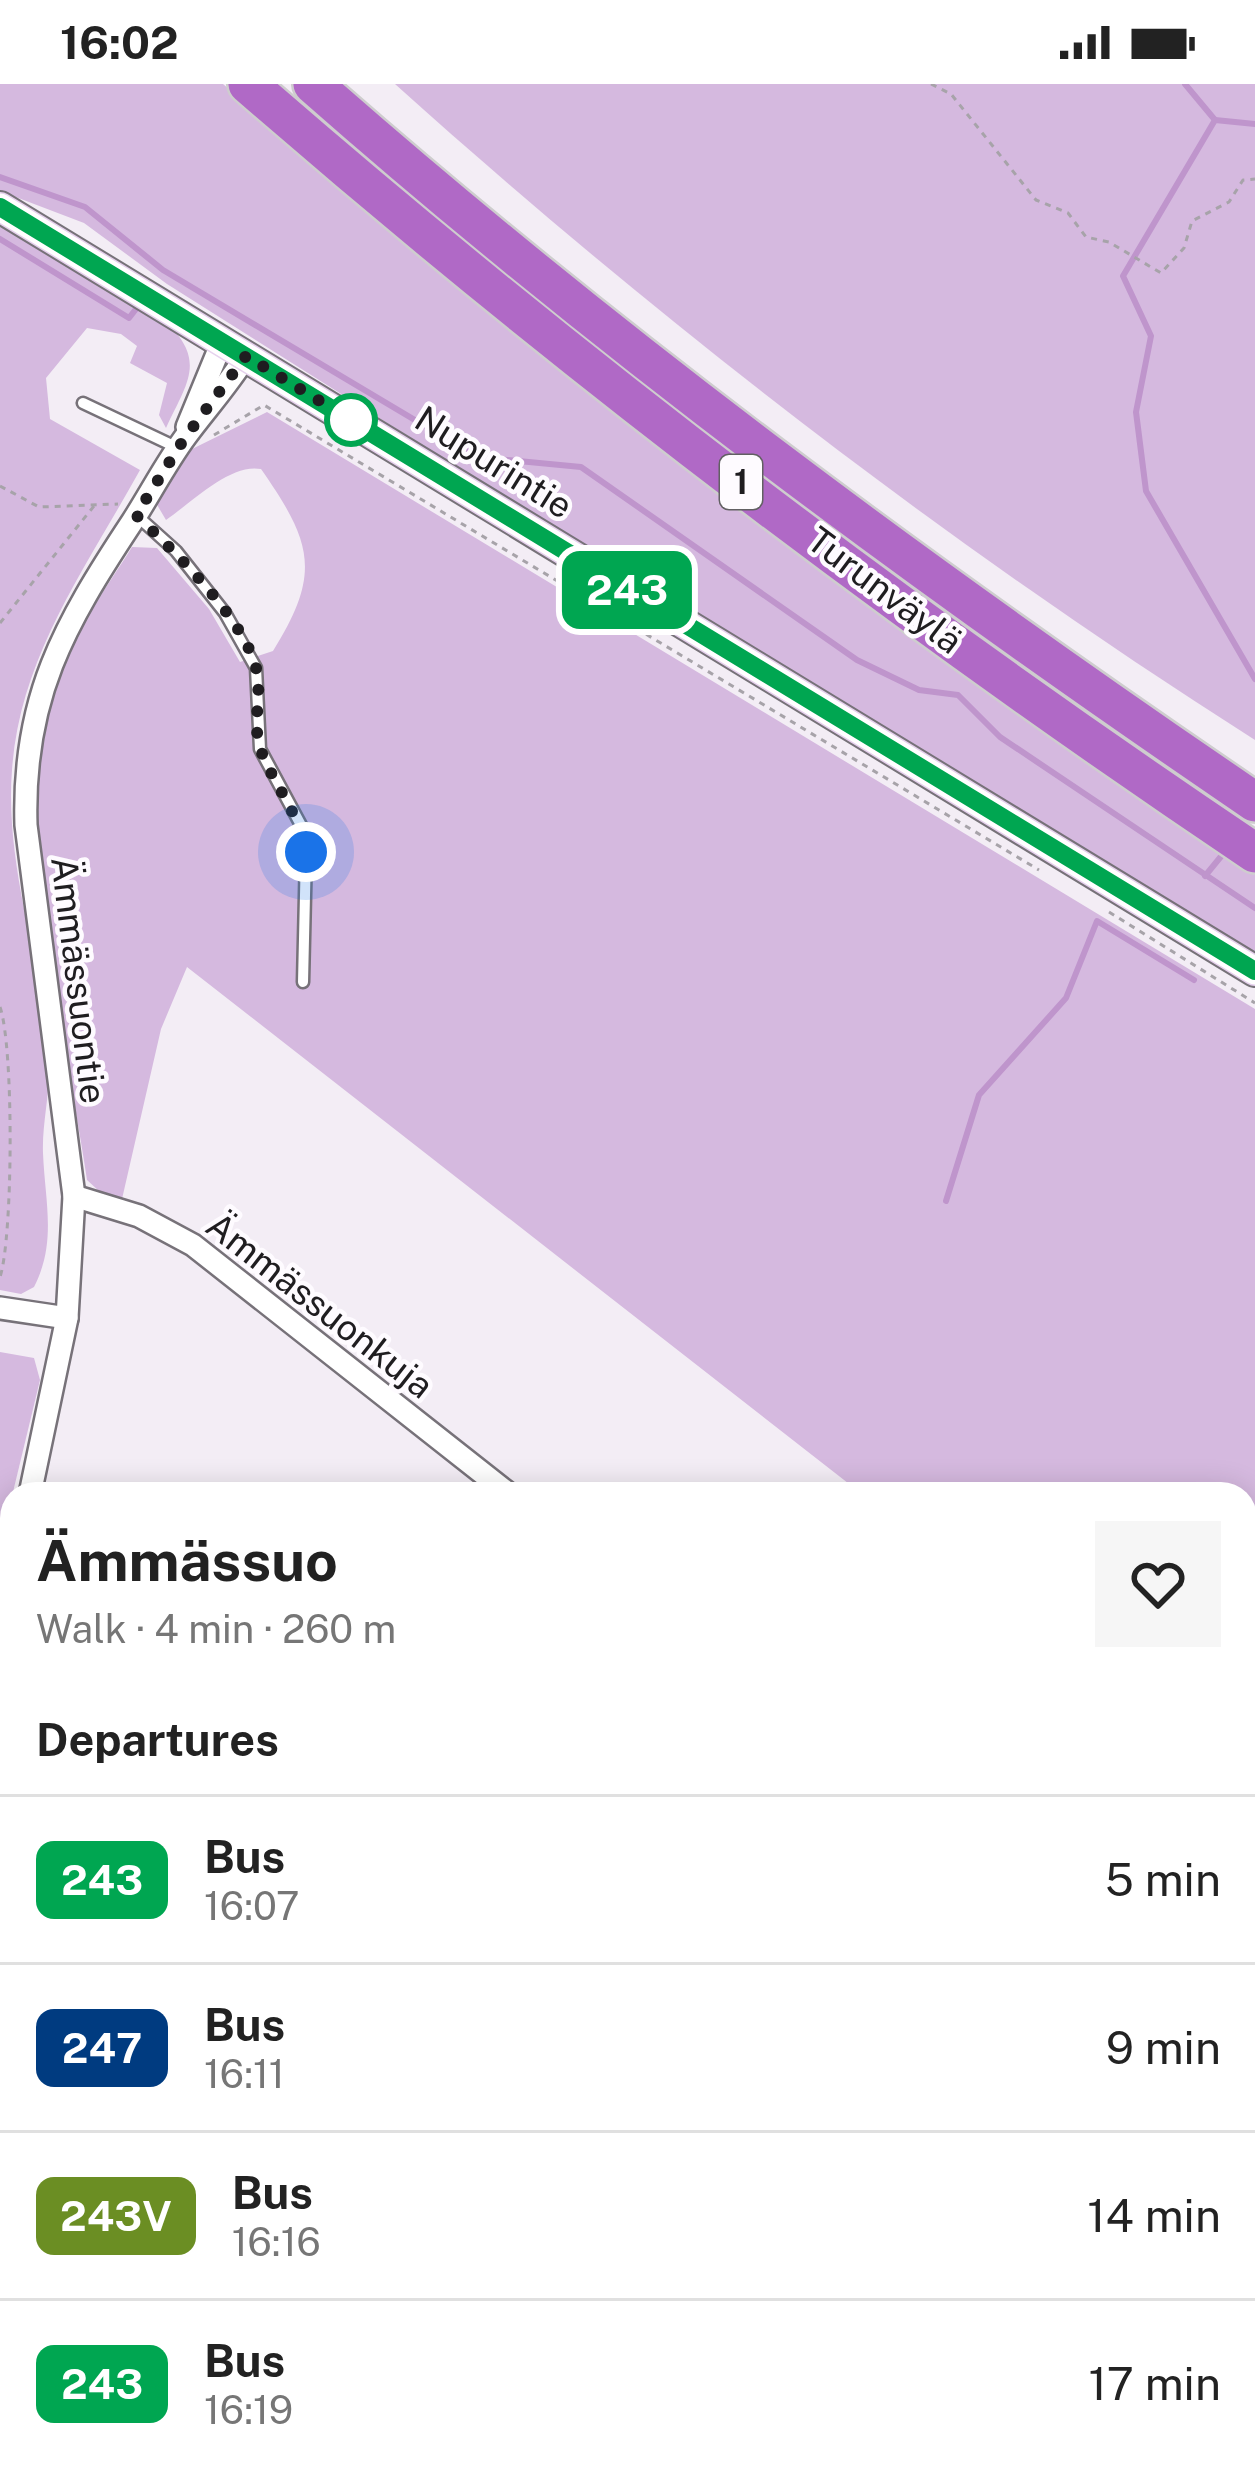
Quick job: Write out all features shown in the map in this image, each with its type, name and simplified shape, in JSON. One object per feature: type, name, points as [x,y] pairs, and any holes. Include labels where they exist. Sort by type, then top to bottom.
[{"type":"highway","name":"Turunväylä","points":[[248,84],[683,439],[949,639],[1255,853]]},
{"type":"highway","name":"Turunväylä","points":[[313,84],[708,404],[970,602],[1255,802]]},
{"type":"main road","name":"Nupurintie","points":[[0,207],[1255,971]]},
{"type":"street","name":"Ämmässuontie","points":[[33,1482],[67,1318],[74,1196],[26,825],[24,767],[36,701],[54,648],[185,438],[202,379],[234,349]]},
{"type":"street","name":"Ämmässuonkuja","points":[[74,1196],[140,1216],[193,1245],[494,1482]]},
{"type":"street","points":[[0,1308],[67,1318]]},
{"type":"lane","points":[[83,403],[185,438]]},
{"type":"lane","points":[[136,515],[176,551],[225,614],[256,668],[260,749],[304,839],[303,982]]},
{"type":"path","points":[[931,84],[951,94],[1036,200],[1068,213],[1086,237],[1109,242],[1161,273],[1184,248],[1192,221],[1229,202],[1243,180],[1255,178]]},
{"type":"path","points":[[185,438],[214,435],[264,405],[1042,872]]},
{"type":"path","points":[[0,486],[39,508],[116,503],[136,515]]},
{"type":"path","points":[[0,623],[94,506]]},
{"type":"path","points":[[1101,908],[1255,1003]]},
{"type":"path","points":[[0,1007],[10,1082],[8,1248],[0,1277]]},
{"type":"shaded area","points":[[0,84],[223,84],[388,224],[1086,757],[1255,872],[1255,956],[582,546],[167,284],[84,223],[0,191]]},
{"type":"shaded area","points":[[395,84],[1255,84],[1255,740],[1030,590],[812,430],[600,261]]},
{"type":"shaded area","points":[[0,222],[166,322],[179,336],[190,361],[186,385],[166,428],[159,415],[167,383],[130,363],[137,346],[121,334],[87,328],[46,378],[50,419],[140,470],[59,614],[28,689],[18,728],[12,770],[14,846],[41,996],[49,1071],[43,1143],[45,1254],[34,1287],[21,1294],[0,1290]]},
{"type":"shaded area","points":[[267,412],[1255,1009],[1255,1482],[847,1482],[187,967],[161,1029],[122,1199],[100,1192],[87,1180],[39,862],[42,737],[55,682],[80,630],[132,547],[157,548],[209,609],[240,662],[273,651],[289,624],[304,578],[300,538],[261,469],[224,478],[166,520],[156,503],[192,449]]},
{"type":"shaded area","points":[[0,1352],[34,1358],[40,1380],[15,1482],[0,1482]]},
{"type":"waterway","points":[[1185,84],[1215,120]]},
{"type":"waterway","points":[[1215,120],[1123,276],[1151,336],[1136,412],[1146,491],[1255,679]]},
{"type":"waterway","points":[[1215,120],[1255,124]]},
{"type":"waterway","points":[[0,177],[85,207],[163,270],[477,457],[581,467],[857,660],[919,690],[958,695],[1000,737],[1255,908]]},
{"type":"waterway","points":[[0,239],[129,318],[136,309]]},
{"type":"waterway","points":[[1205,876],[1223,854]]},
{"type":"waterway","points":[[946,1201],[979,1095],[1066,998],[1097,921],[1194,980]]},
{"type":"bus line","name":"243","points":[[0,207],[1255,971]]},
{"type":"route","points":[[306,852],[302,827],[260,749],[256,668],[225,614],[176,551],[136,515],[184,439],[246,356],[351,420]]}]
